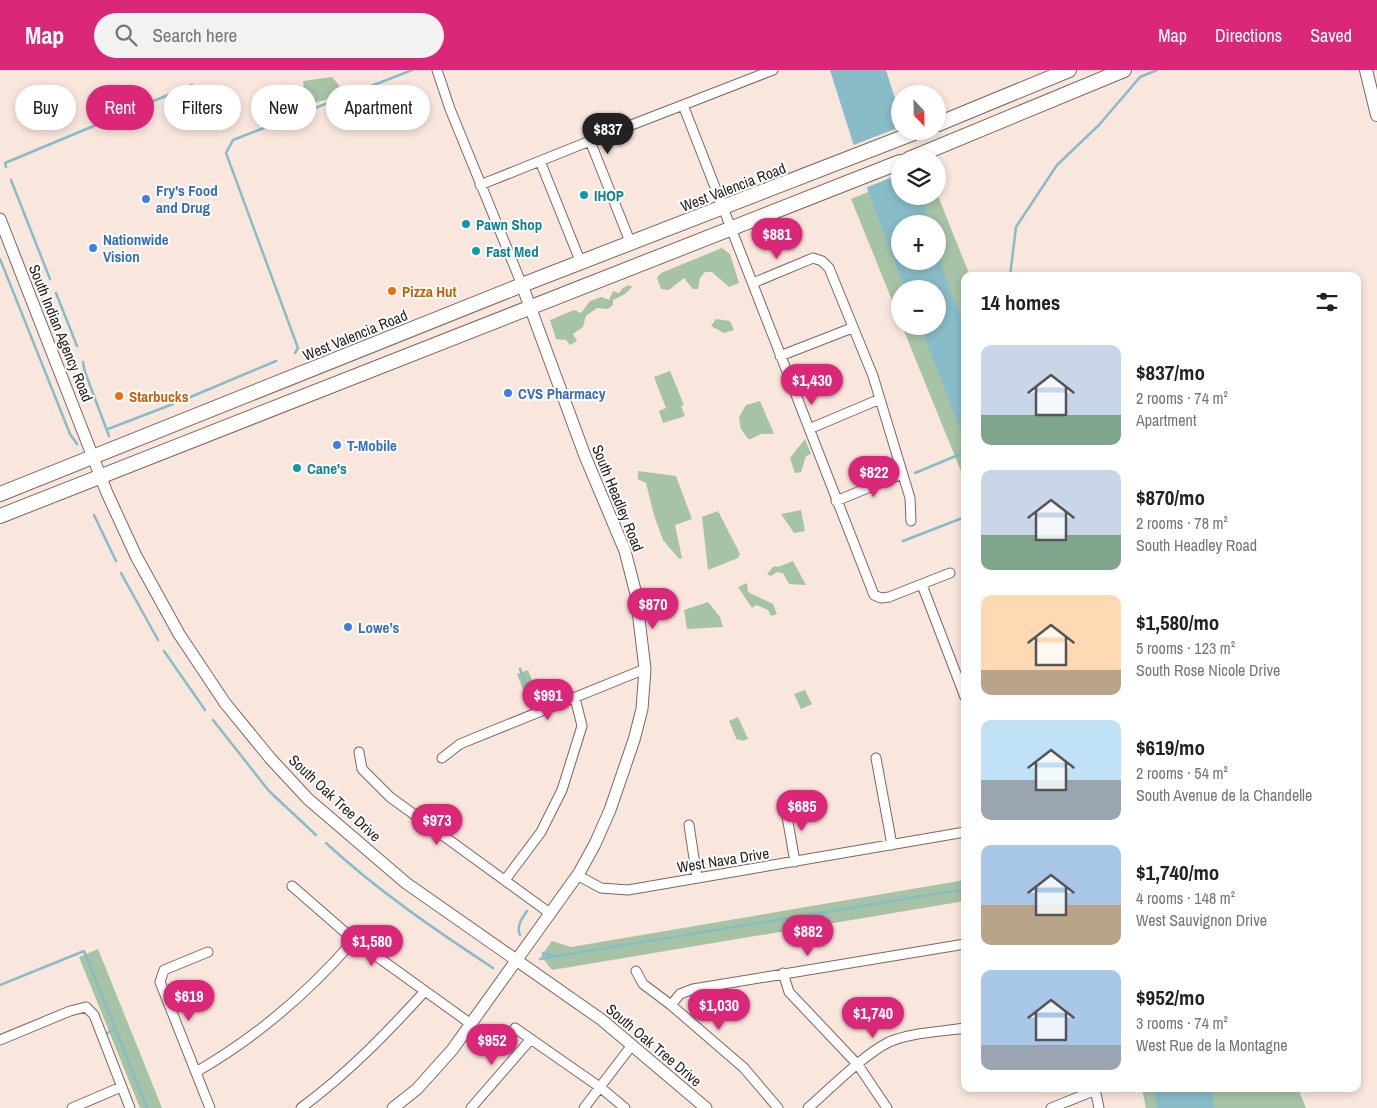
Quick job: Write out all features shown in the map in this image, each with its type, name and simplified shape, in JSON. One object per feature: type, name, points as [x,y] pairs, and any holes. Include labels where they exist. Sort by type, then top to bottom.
[{"type":"main road","points":[[946,121],[1069,70]]},
{"type":"main road","points":[[931,150],[1124,70]]},
{"type":"main road","points":[[1366,70],[1377,115]]},
{"type":"main road","name":"West Valencia Road","points":[[0,494],[522,286],[896,140]]},
{"type":"main road","points":[[0,516],[891,166]]},
{"type":"main road","points":[[288,380],[295,400]]},
{"type":"street","name":"South Headley Road","points":[[392,1108],[417,1089],[452,1050],[551,914],[595,844],[610,810],[634,740],[642,709],[645,669],[636,594],[625,551],[586,456],[522,286],[450,109],[437,70]]},
{"type":"street","points":[[480,185],[773,70]]},
{"type":"street","points":[[683,105],[873,592],[881,598],[922,585],[950,573]]},
{"type":"street","points":[[590,141],[631,244]]},
{"type":"street","points":[[540,161],[582,263]]},
{"type":"street","name":"South Indian Agency Road","points":[[0,219],[94,458]]},
{"type":"street","points":[[753,283],[811,259],[823,258],[829,268],[880,399],[910,498],[912,521]]},
{"type":"street","points":[[780,356],[852,328]]},
{"type":"street","points":[[809,429],[880,399]]},
{"type":"street","name":"South Oak Tree Drive","points":[[94,458],[136,556],[179,634],[225,703],[270,758],[308,799],[406,883],[602,1020],[706,1108]]},
{"type":"street","points":[[836,501],[902,474]]},
{"type":"street","points":[[922,585],[961,687]]},
{"type":"street","points":[[442,758],[460,744],[645,669]]},
{"type":"street","points":[[505,880],[541,832],[562,790],[582,726],[575,698]]},
{"type":"street","points":[[359,752],[362,770],[390,797],[551,914]]},
{"type":"street","points":[[876,758],[892,845]]},
{"type":"street","points":[[785,805],[795,862]]},
{"type":"street","points":[[689,826],[697,878]]},
{"type":"street","name":"West Nava Drive","points":[[577,875],[601,888],[614,890],[795,862],[961,833]]},
{"type":"street","points":[[292,886],[354,940],[471,1024]]},
{"type":"street","points":[[196,1072],[226,1055],[276,1018],[324,974],[354,940]]},
{"type":"street","points":[[672,1005],[685,990],[961,945]]},
{"type":"street","points":[[208,952],[164,970],[160,982],[210,1108]]},
{"type":"street","points":[[636,971],[643,984],[672,1005],[744,1068],[778,1108]]},
{"type":"street","points":[[783,973],[789,992],[858,1065],[887,1108]]},
{"type":"street","points":[[301,1108],[325,1090],[379,1042],[425,991]]},
{"type":"street","points":[[0,1040],[70,1011],[86,1007],[94,1015],[130,1108]]},
{"type":"street","points":[[515,1028],[602,1088],[625,1108]]},
{"type":"street","points":[[808,1108],[858,1065],[889,1042],[912,1036],[961,1029]]},
{"type":"street","points":[[471,1108],[531,1040]]},
{"type":"street","points":[[584,1108],[602,1088],[632,1045]]},
{"type":"street","points":[[72,1108],[121,1087]]},
{"type":"street","points":[[1051,1108],[1089,1092]]},
{"type":"street","points":[[1096,1092],[1099,1108]]},
{"type":"green space","points":[[332,77],[339,85],[326,85],[326,100],[316,102],[316,85],[304,85],[303,81]]},
{"type":"green space","points":[[891,183],[891,205],[942,205],[946,215],[891,215],[891,270],[946,270],[946,216],[968,272],[961,272],[961,471],[906,335],[946,335],[946,280],[891,280],[891,298],[851,199]]},
{"type":"green space","points":[[722,248],[730,254],[739,283],[729,287],[712,272],[705,272],[700,278],[698,289],[693,289],[684,278],[669,290],[661,289],[657,278],[661,273]]},
{"type":"green space","points":[[629,285],[632,287],[625,294],[613,300],[613,305],[608,309],[597,308],[586,316],[583,327],[573,334],[577,341],[570,345],[566,340],[556,339],[550,320],[574,310],[581,313],[590,301],[601,297],[609,300],[613,291],[619,293]]},
{"type":"green space","points":[[716,319],[730,321],[734,330],[724,333],[711,326]]},
{"type":"green space","points":[[670,371],[684,405],[681,406],[685,416],[663,423],[659,411],[666,408],[654,377]]},
{"type":"green space","points":[[760,401],[774,434],[761,434],[748,439],[741,429],[739,417],[746,405]]},
{"type":"green space","points":[[805,439],[811,454],[806,456],[801,472],[795,473],[790,458]]},
{"type":"green space","points":[[638,471],[676,476],[692,519],[675,525],[682,558],[679,559],[663,540],[646,483],[638,479]]},
{"type":"green space","points":[[801,510],[805,531],[794,533],[781,514]]},
{"type":"green space","points":[[718,511],[740,554],[738,558],[708,570],[702,517]]},
{"type":"green space","points":[[793,561],[806,585],[789,584],[783,573],[777,572],[771,576],[767,574],[774,566],[778,567]]},
{"type":"green space","points":[[747,583],[748,592],[773,604],[777,614],[771,616],[768,610],[756,605],[752,608],[738,587]]},
{"type":"green space","points":[[708,602],[720,617],[723,627],[687,629],[684,610]]},
{"type":"green space","points":[[528,670],[541,703],[530,708],[517,674]]},
{"type":"green space","points":[[805,690],[812,704],[801,709],[794,694]]},
{"type":"green space","points":[[738,717],[748,739],[741,741],[740,739],[737,740],[729,721]]},
{"type":"green space","points":[[961,881],[961,902],[552,970],[541,956],[552,941],[571,947]]},
{"type":"green space","points":[[98,949],[162,1108],[140,1108],[79,957]]},
{"type":"green space","points":[[1143,1092],[1299,1092],[1306,1108],[1146,1108]]},
{"type":"water","points":[[830,70],[886,70],[891,86],[891,140],[898,140],[901,150],[891,150],[891,205],[924,205],[927,215],[891,215],[891,252],[869,194]]},
{"type":"water","points":[[898,270],[944,270],[961,315],[961,431],[924,335],[946,335],[946,280],[902,280]]},
{"type":"water","points":[[1154,1092],[1212,1092],[1214,1108],[1157,1108]]},
{"type":"pier","points":[[891,131],[891,140],[899,140],[903,150],[891,150],[891,178],[865,188],[851,146]]},
{"type":"waterway","points":[[295,353],[298,348],[226,153],[233,140],[412,70]]},
{"type":"waterway","points":[[1010,272],[1016,227],[1057,165],[1099,125],[1140,77],[1157,70]]},
{"type":"waterway","points":[[6,167],[5,163],[164,97]]},
{"type":"waterway","points":[[11,180],[50,279]]},
{"type":"waterway","points":[[0,259],[70,434],[77,444]]},
{"type":"waterway","points":[[56,293],[77,346]]},
{"type":"waterway","points":[[188,398],[276,361]]},
{"type":"waterway","points":[[83,362],[109,436]]},
{"type":"waterway","points":[[108,429],[173,404]]},
{"type":"waterway","points":[[915,473],[961,454]]},
{"type":"waterway","points":[[94,515],[116,561]]},
{"type":"waterway","points":[[903,541],[961,519]]},
{"type":"waterway","points":[[121,573],[158,640]]},
{"type":"waterway","points":[[164,651],[205,710]]},
{"type":"waterway","points":[[520,669],[534,705]]},
{"type":"waterway","points":[[213,720],[269,791],[316,835]]},
{"type":"waterway","points":[[326,843],[386,893],[493,968]]},
{"type":"waterway","points":[[540,959],[961,890]]},
{"type":"waterway","points":[[520,935],[519,926],[527,911]]},
{"type":"waterway","points":[[0,985],[84,951],[147,1108]]},
{"type":"waterway","points":[[543,953],[553,956]]},
{"type":"waterway","points":[[105,1034],[115,1029]]},
{"type":"place","name":"IHOP","points":[[584,195]]},
{"type":"place","name":"Fry's Food and Drug","points":[[146,199]]},
{"type":"place","name":"Pawn Shop","points":[[466,224]]},
{"type":"place","name":"Nationwide Vision","points":[[93,248]]},
{"type":"place","name":"Fast Med","points":[[476,251]]},
{"type":"place","name":"Pizza Hut","points":[[392,291]]},
{"type":"place","name":"CVS Pharmacy","points":[[508,393]]},
{"type":"place","name":"Starbucks","points":[[119,396]]},
{"type":"place","name":"T-Mobile","points":[[337,445]]},
{"type":"place","name":"Cane's","points":[[297,468]]},
{"type":"place","name":"Lowe’s","points":[[348,627]]}]
